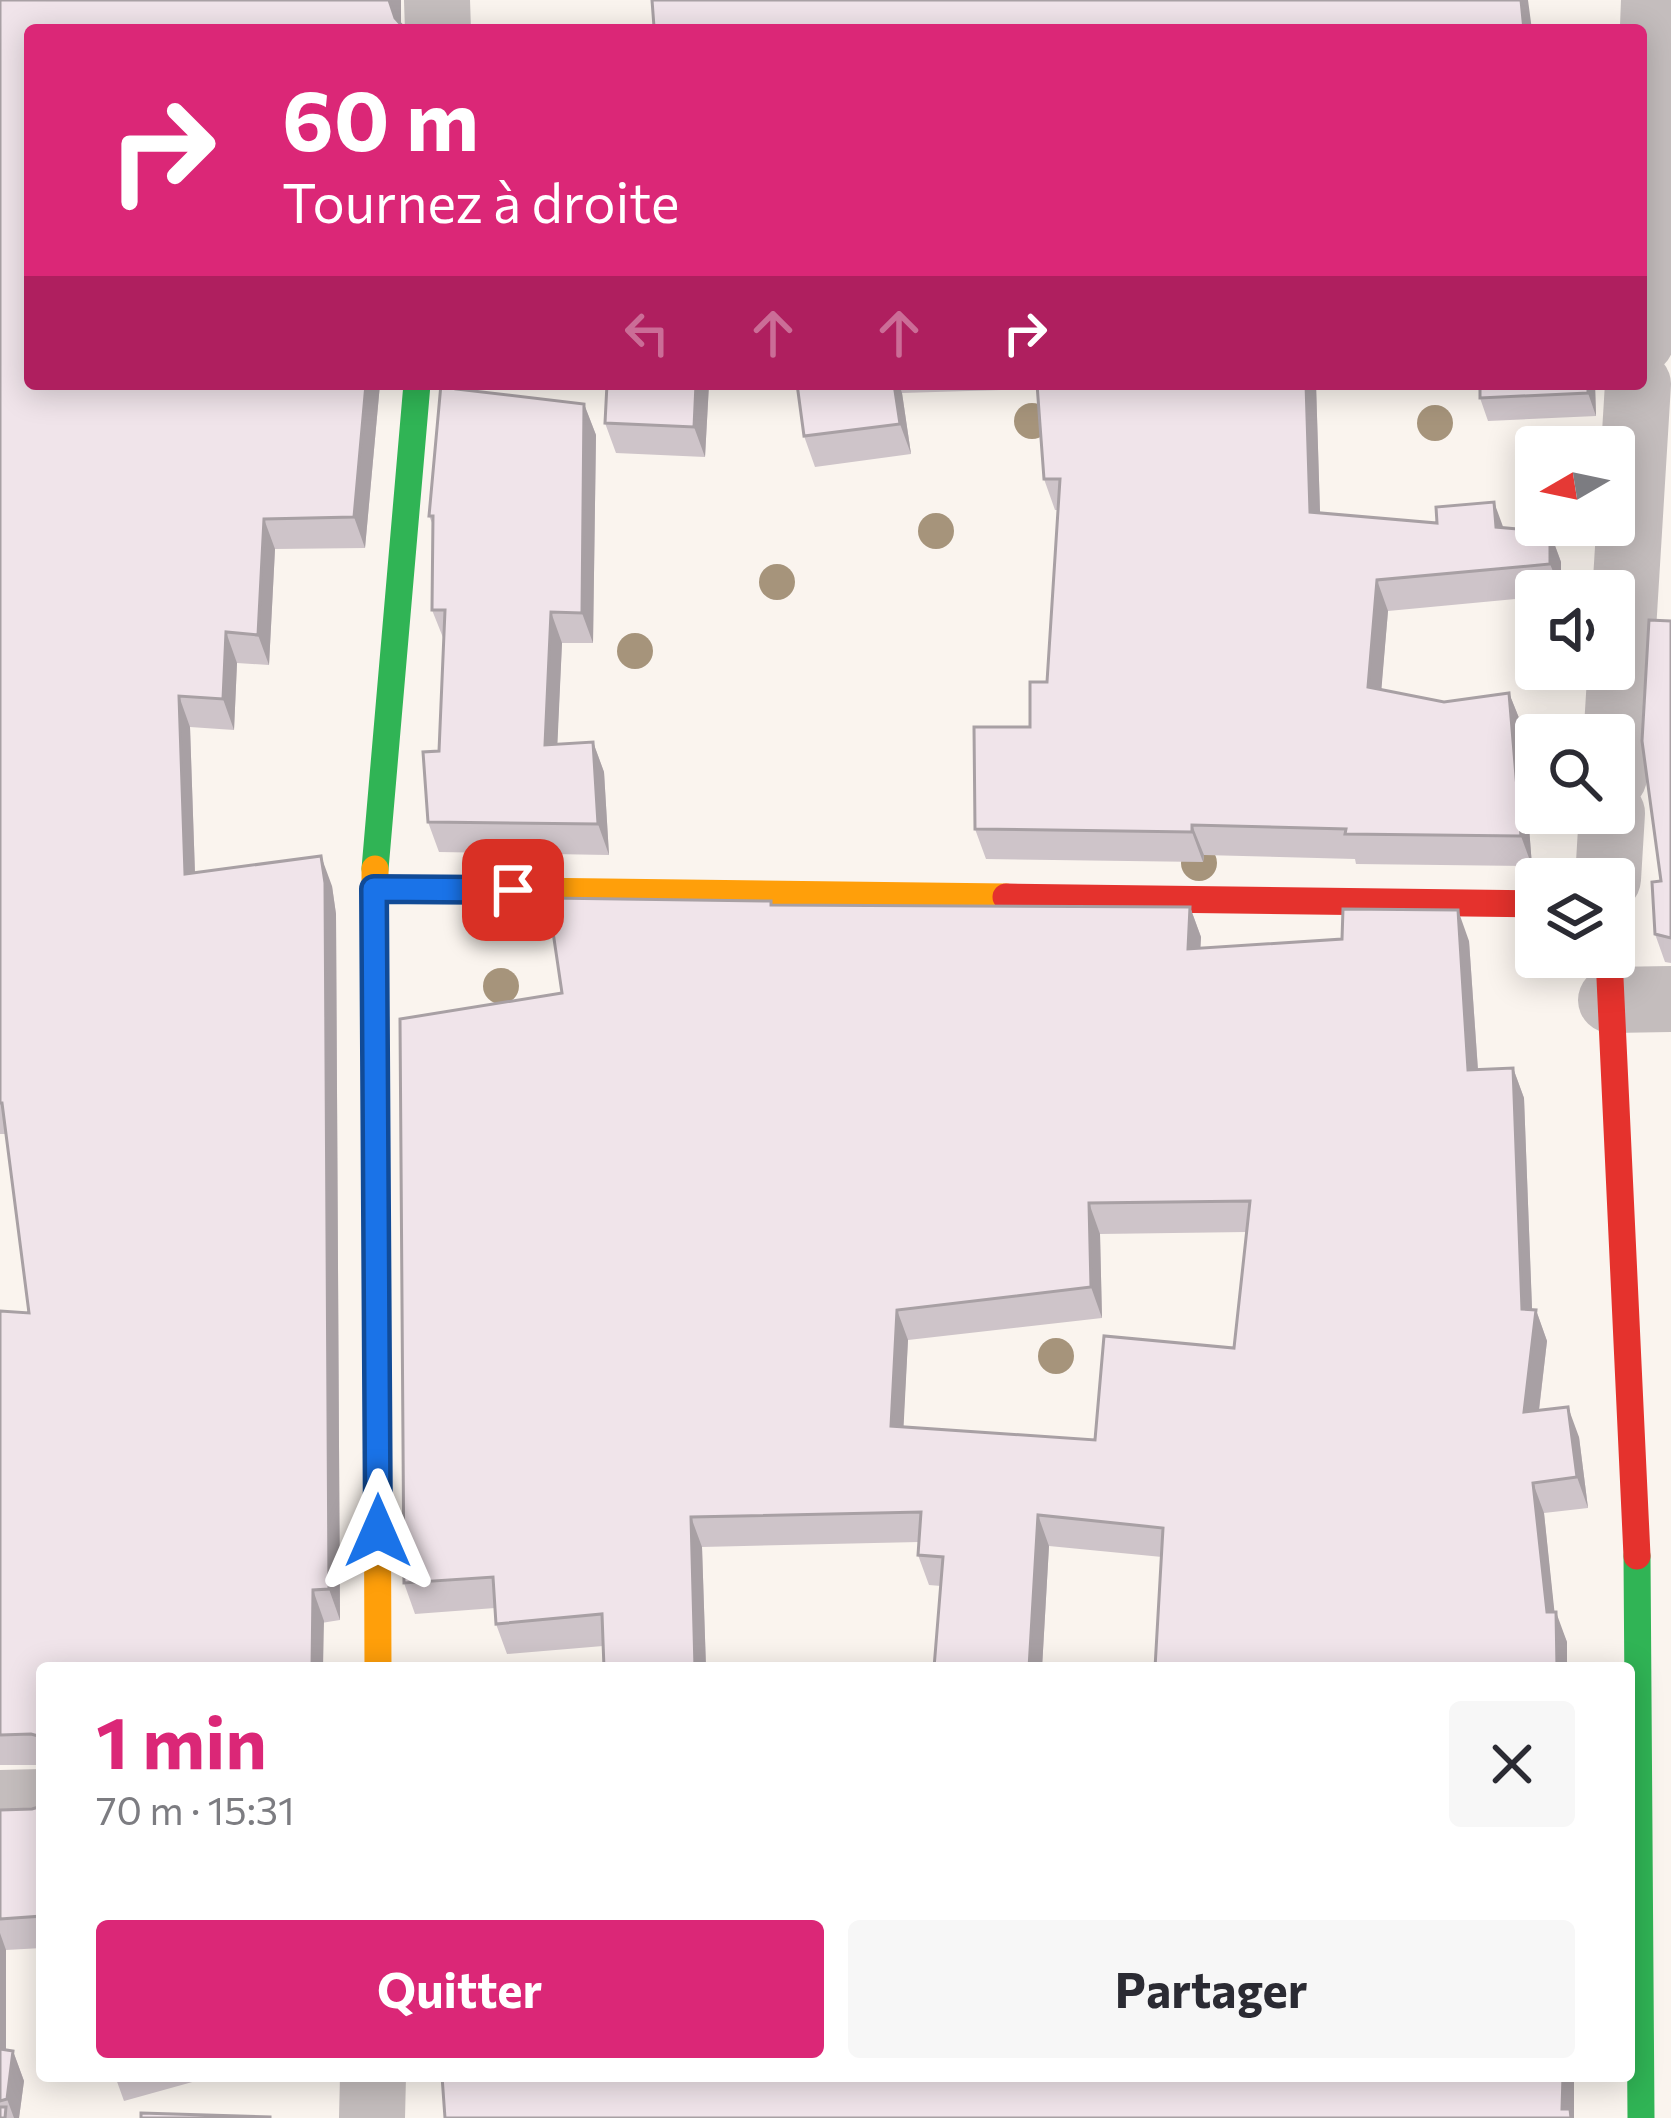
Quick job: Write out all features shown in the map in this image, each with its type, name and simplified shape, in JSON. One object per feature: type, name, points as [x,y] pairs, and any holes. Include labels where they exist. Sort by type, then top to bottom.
[{"type":"street","points":[[1652,306],[1654,0]]},
{"type":"street","points":[[379,1662],[374,889],[416,390]]},
{"type":"street","points":[[1618,714],[1638,390]]},
{"type":"street","points":[[374,889],[1515,904]]},
{"type":"street","points":[[1630,985],[1654,1556],[1641,2118]]},
{"type":"street","points":[[0,1803],[36,1802]]},
{"type":"street","points":[[372,2118],[373,2082]]},
{"type":"building","points":[[0,0],[389,0],[400,24],[24,24],[24,390],[365,390],[354,517],[264,519],[258,635],[226,632],[223,699],[179,696],[185,874],[321,856],[325,883],[329,1589],[313,1590],[312,1662],[36,1662],[36,1735],[0,1735],[0,1311],[29,1313],[0,1103]]},
{"type":"building","points":[[652,0],[1521,0],[1523,24],[654,24]]},
{"type":"building","points":[[440,390],[584,404],[582,613],[551,612],[545,745],[593,742],[598,824],[428,822],[423,752],[439,751],[445,610],[432,610],[433,516],[429,516]]},
{"type":"building","points":[[607,390],[696,390],[694,427],[605,423]]},
{"type":"building","points":[[798,390],[895,390],[900,424],[804,436]]},
{"type":"building","points":[[1037,390],[1306,390],[1310,512],[1437,523],[1436,507],[1494,502],[1496,527],[1515,529],[1515,546],[1550,546],[1550,564],[1377,580],[1368,687],[1444,702],[1509,693],[1515,834],[1521,836],[1345,834],[1346,829],[1192,825],[1192,832],[975,829],[974,727],[1030,727],[1030,682],[1047,682],[1060,479],[1044,479]]},
{"type":"building","points":[[1480,390],[1588,390],[1588,393],[1480,398]]},
{"type":"building","points":[[1649,620],[1671,621],[1671,938],[1655,934],[1652,882],[1661,881],[1642,741]]},
{"type":"building","points":[[548,898],[771,901],[771,905],[1190,907],[1188,949],[1342,939],[1343,909],[1458,910],[1468,1070],[1513,1068],[1522,1309],[1536,1310],[1524,1412],[1568,1407],[1577,1477],[1533,1483],[1547,1612],[1556,1612],[1557,1662],[1155,1662],[1163,1528],[1038,1515],[1029,1662],[934,1662],[943,1557],[918,1555],[921,1512],[691,1517],[695,1662],[604,1662],[602,1614],[496,1624],[493,1577],[404,1583],[400,1019],[562,993]],"holes":[[[1250,1201],[1234,1348],[1104,1336],[1095,1440],[891,1426],[897,1310],[1091,1287],[1089,1203]]]},
{"type":"building","points":[[36,1808],[36,1916],[0,1919],[0,1810]]},
{"type":"building","points":[[0,2049],[13,2051],[7,2099],[0,2101]]},
{"type":"building","points":[[442,2082],[1563,2082],[1562,2109],[1570,2109],[1571,2118],[445,2118]]},
{"type":"building","points":[[141,2113],[270,2117],[270,2118],[141,2118]]},
{"type":"traffic: fast","points":[[375,869],[416,390]]},
{"type":"traffic: fast","points":[[1637,1556],[1641,2118]]},
{"type":"traffic: slow","points":[[375,869],[378,1662]]},
{"type":"traffic: slow","points":[[373,889],[1006,897]]},
{"type":"traffic: jam","points":[[1006,897],[1515,904]]},
{"type":"traffic: jam","points":[[1610,978],[1637,1556]]},
{"type":"route","points":[[378,1531],[374,889],[513,890]]}]
